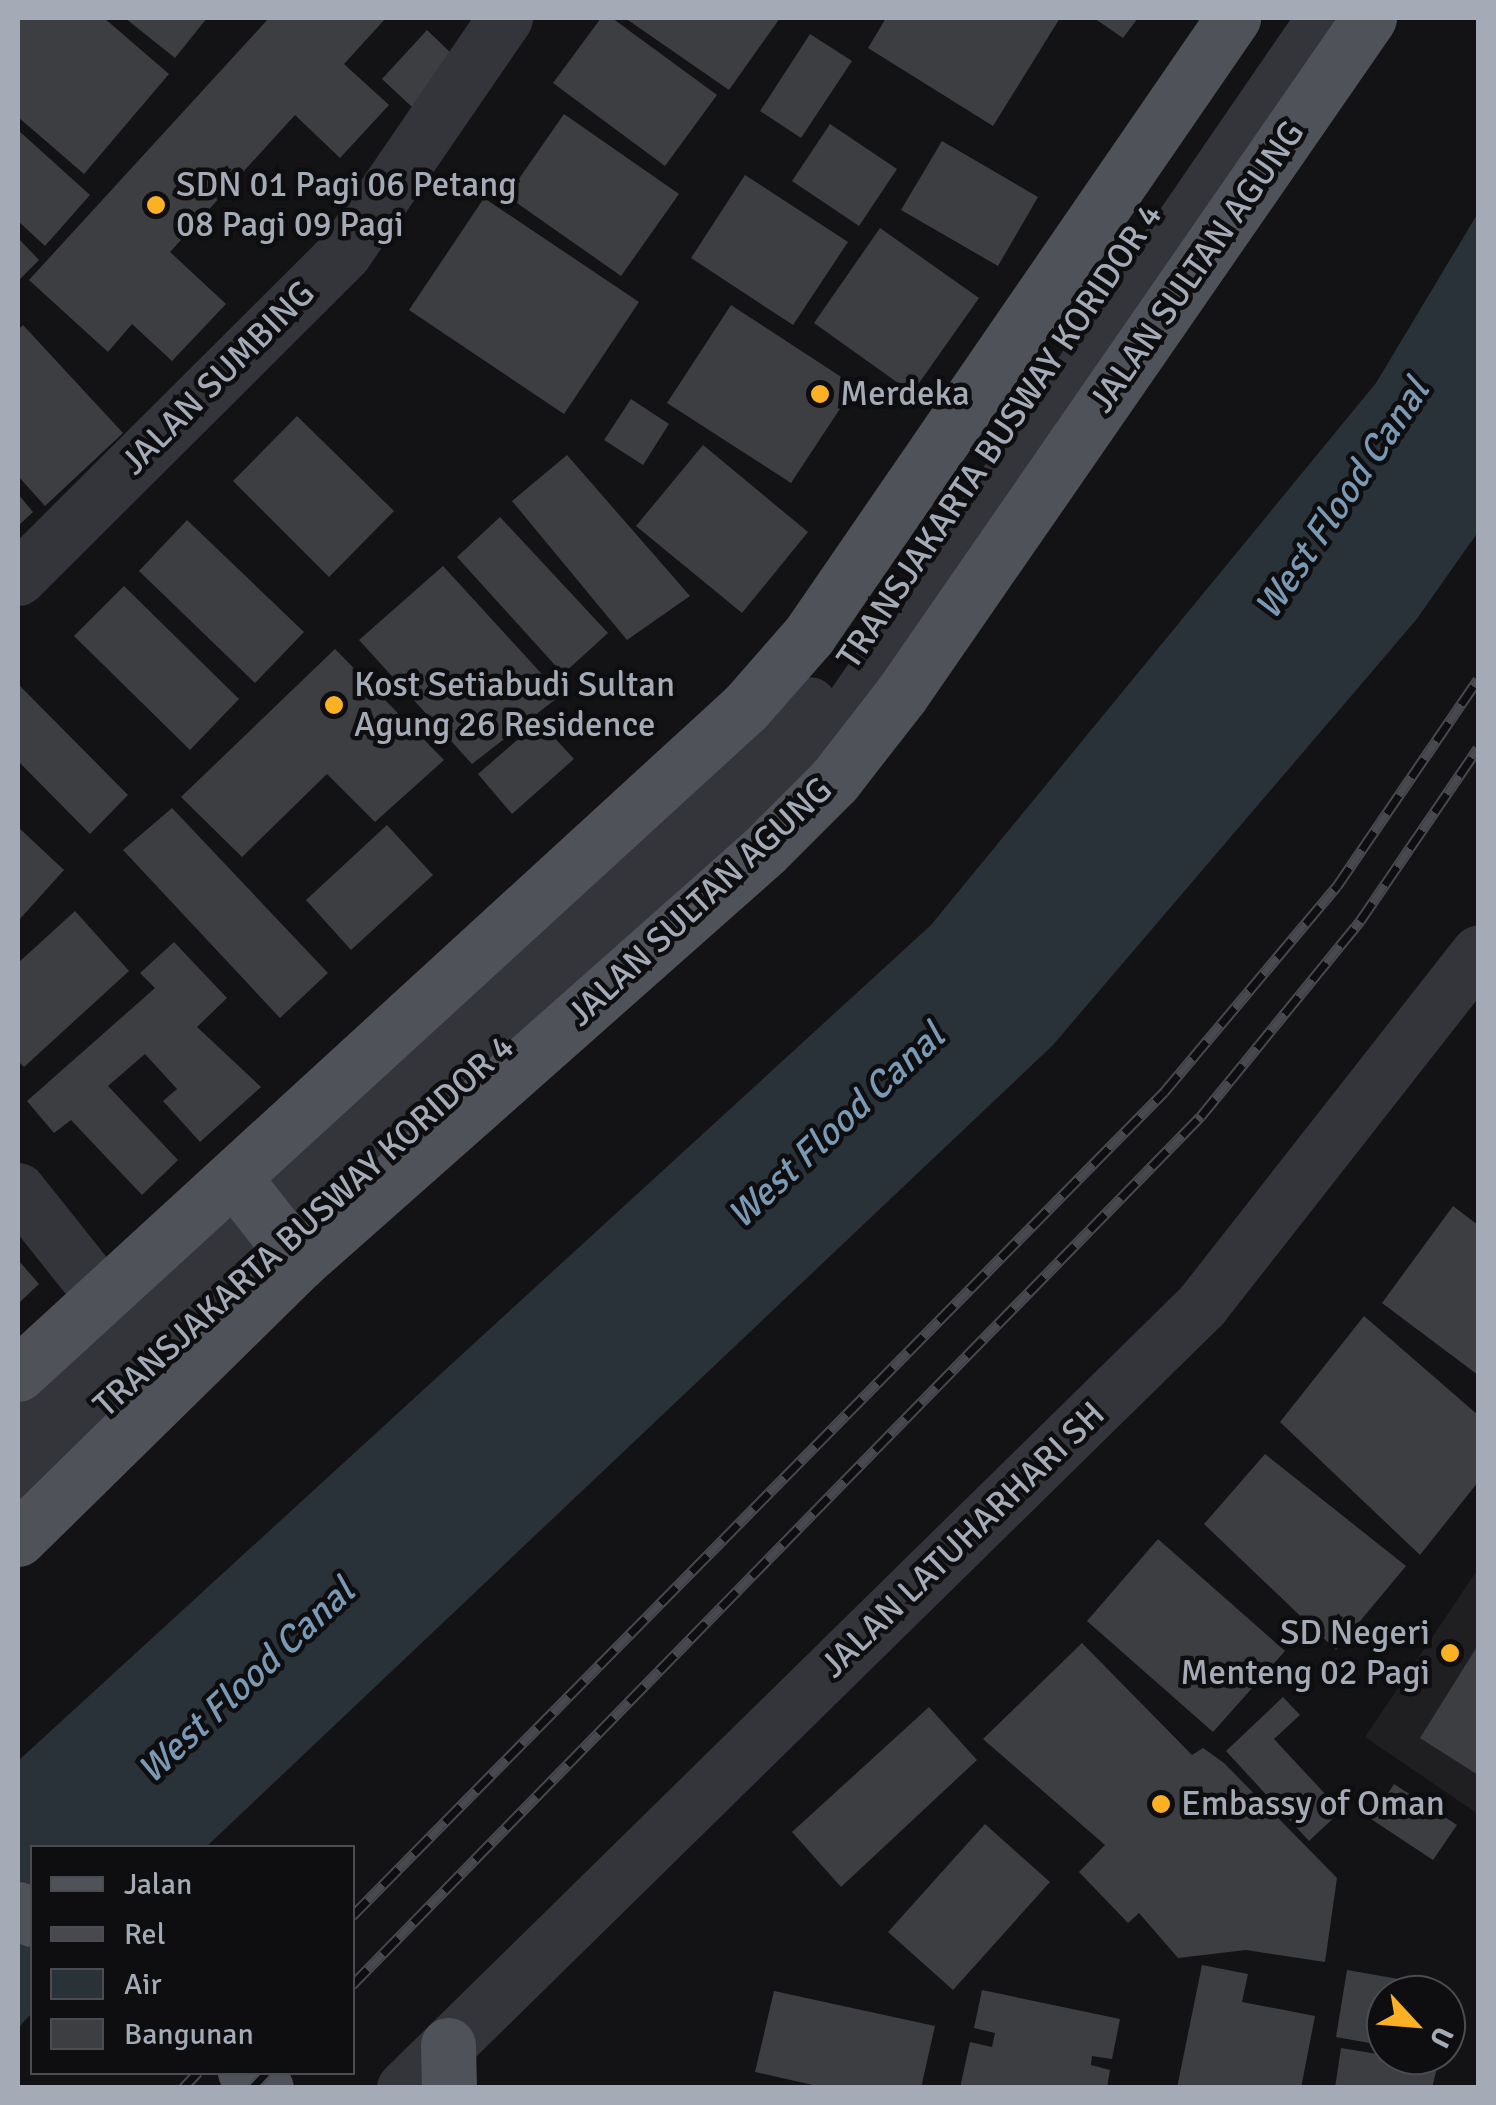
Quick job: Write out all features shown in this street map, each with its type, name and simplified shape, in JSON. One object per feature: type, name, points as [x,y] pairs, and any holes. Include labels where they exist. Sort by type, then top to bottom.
[{"type":"main road","name":"JALAN SULTAN AGUNG","points":[[18,1539],[269,1222],[809,634],[1232,18]]},
{"type":"main road","name":"JALAN SULTAN AGUNG","points":[[18,1374],[100,1292],[269,1222],[764,851],[834,781],[901,695],[1370,18]]},
{"type":"street","name":"JALAN SUMBING","points":[[18,578],[344,253],[506,18]]},
{"type":"street","name":"TRANSJAKARTA BUSWAY KORIDOR 4","points":[[18,1492],[269,1222],[791,726],[856,654],[1284,18]]},
{"type":"street","name":"TRANSJAKARTA BUSWAY KORIDOR 4","points":[[18,1433],[696,870],[852,706],[1324,18]]},
{"type":"street","name":"JALAN LATUHARHARI SH","points":[[404,2088],[449,2066],[1201,1306],[1478,953]]},
{"type":"street","points":[[18,1190],[100,1292]]},
{"type":"shaded area","name":"SD Negeri Menteng 02 Pagi","points":[[1478,1569],[1478,1814],[1365,1737]]},
{"type":"water","name":"West Flood Canal","points":[[1478,213],[1478,532],[1416,620],[1053,1045],[208,1845],[30,1845],[30,2015],[18,2028],[18,1761],[931,925],[1376,383]]},
{"type":"building","points":[[18,18],[104,18],[169,74],[84,174],[18,117]]},
{"type":"building","points":[[125,18],[207,18],[175,58]]},
{"type":"building","name":"SDN 01 Pagi 06 Petang 08 Pagi 09 Pagi","points":[[269,18],[386,18],[344,64],[389,105],[340,158],[295,115],[170,252],[226,304],[172,361],[132,324],[108,352],[29,280]]},
{"type":"building","points":[[601,18],[612,18],[717,95],[665,166],[553,83]]},
{"type":"building","points":[[625,18],[780,18],[729,90]]},
{"type":"building","points":[[886,18],[1060,18],[993,126],[868,48]]},
{"type":"building","points":[[1094,18],[1138,18],[1123,38]]},
{"type":"building","points":[[427,30],[457,59],[412,107],[382,79]]},
{"type":"building","points":[[810,34],[852,61],[801,138],[760,111]]},
{"type":"building","points":[[564,114],[679,194],[621,276],[507,196]]},
{"type":"building","points":[[830,124],[897,169],[859,226],[792,181]]},
{"type":"building","points":[[18,130],[90,195],[45,246],[18,221]]},
{"type":"building","points":[[942,141],[1038,197],[998,266],[901,210]]},
{"type":"building","points":[[745,175],[848,242],[793,325],[691,258]]},
{"type":"building","points":[[484,198],[639,302],[564,414],[409,310]]},
{"type":"building","points":[[880,228],[979,298],[912,393],[814,323]]},
{"type":"building","points":[[18,238],[39,260],[18,281]]},
{"type":"building","points":[[731,305],[855,386],[791,483],[667,403]]},
{"type":"building","points":[[23,325],[123,433],[45,506],[18,476],[18,330]]},
{"type":"building","points":[[631,399],[669,424],[643,465],[604,440]]},
{"type":"building","points":[[297,416],[394,511],[329,577],[233,481]]},
{"type":"building","points":[[703,445],[808,532],[742,613],[636,526]]},
{"type":"building","points":[[567,455],[690,596],[627,640],[512,501]]},
{"type":"building","points":[[18,494],[33,512],[18,526]]},
{"type":"building","points":[[500,517],[608,633],[563,674],[457,557]]},
{"type":"building","points":[[187,520],[304,632],[255,683],[139,571]]},
{"type":"building","points":[[443,566],[561,695],[472,764],[359,640]]},
{"type":"building","points":[[124,586],[239,699],[190,750],[74,636]]},
{"type":"building","name":"Kost Setiabudi Sultan Agung 26 Residence","points":[[335,649],[444,760],[375,822],[327,774],[242,857],[181,797]]},
{"type":"building","points":[[18,684],[128,795],[90,834],[18,761]]},
{"type":"building","points":[[539,721],[574,759],[512,814],[478,774]]},
{"type":"building","points":[[172,808],[328,973],[280,1018],[123,850]]},
{"type":"building","points":[[387,825],[433,875],[351,950],[306,900]]},
{"type":"building","points":[[18,827],[64,870],[18,921]]},
{"type":"building","points":[[75,911],[129,971],[24,1067],[18,1061],[18,963]]},
{"type":"building","points":[[174,942],[227,998],[197,1027],[261,1087],[200,1142],[163,1101],[177,1089],[145,1054],[108,1086],[178,1160],[142,1195],[71,1120],[54,1133],[27,1101],[155,988],[140,973]]},
{"type":"building","points":[[1453,1206],[1478,1225],[1478,1375],[1382,1303]]},
{"type":"building","points":[[18,1260],[39,1284],[18,1304]]},
{"type":"building","points":[[1364,1316],[1478,1415],[1478,1482],[1420,1555],[1280,1422]]},
{"type":"building","points":[[1265,1454],[1406,1566],[1336,1650],[1204,1524]]},
{"type":"building","points":[[1158,1539],[1285,1651],[1213,1732],[1087,1621]]},
{"type":"building","name":"Embassy of Oman","points":[[1082,1643],[1192,1755],[1203,1748],[1224,1763],[1337,1878],[1325,1962],[1246,1950],[1178,1958],[1139,1913],[1128,1923],[1079,1872],[1105,1845],[983,1739]]},
{"type":"building","points":[[1478,1645],[1478,1775],[1420,1738]]},
{"type":"building","points":[[1283,1697],[1300,1715],[1274,1739],[1341,1811],[1309,1841],[1226,1751]]},
{"type":"building","points":[[929,1707],[977,1760],[841,1887],[792,1832]]},
{"type":"building","points":[[1394,1784],[1457,1825],[1433,1860],[1371,1819]]},
{"type":"building","points":[[985,1824],[1050,1882],[953,1990],[888,1932]]},
{"type":"building","points":[[1202,1965],[1248,1974],[1242,2002],[1315,2016],[1301,2088],[1177,2088]]},
{"type":"building","points":[[1347,1970],[1376,1975],[1366,1975],[1366,2042],[1336,2037]]},
{"type":"building","points":[[982,1990],[1120,2019],[1112,2059],[1092,2056],[1091,2065],[1110,2070],[1107,2088],[960,2088],[970,2042],[992,2047],[995,2033],[974,2028]]},
{"type":"building","points":[[774,1991],[935,2026],[921,2088],[826,2088],[755,2072]]},
{"type":"building","points":[[1341,2048],[1366,2052],[1366,2075],[1435,2075],[1432,2088],[1335,2088]]},
{"type":"railway","points":[[355,1913],[1164,1092],[1337,886],[1478,679]]},
{"type":"railway","points":[[355,1982],[1201,1116],[1360,921],[1478,748]]},
{"type":"railway","points":[[183,2088],[195,2075]]},
{"type":"railway","points":[[252,2088],[264,2075]]},
{"type":"place","name":"SDN 01 Pagi 06 Petang 08 Pagi 09 Pagi","points":[[156,205]]},
{"type":"place","name":"Merdeka","points":[[820,394]]},
{"type":"place","name":"Kost Setiabudi Sultan Agung 26 Residence","points":[[334,705]]},
{"type":"place","name":"SD Negeri Menteng 02 Pagi","points":[[1450,1653]]},
{"type":"place","name":"Embassy of Oman","points":[[1161,1804]]}]
